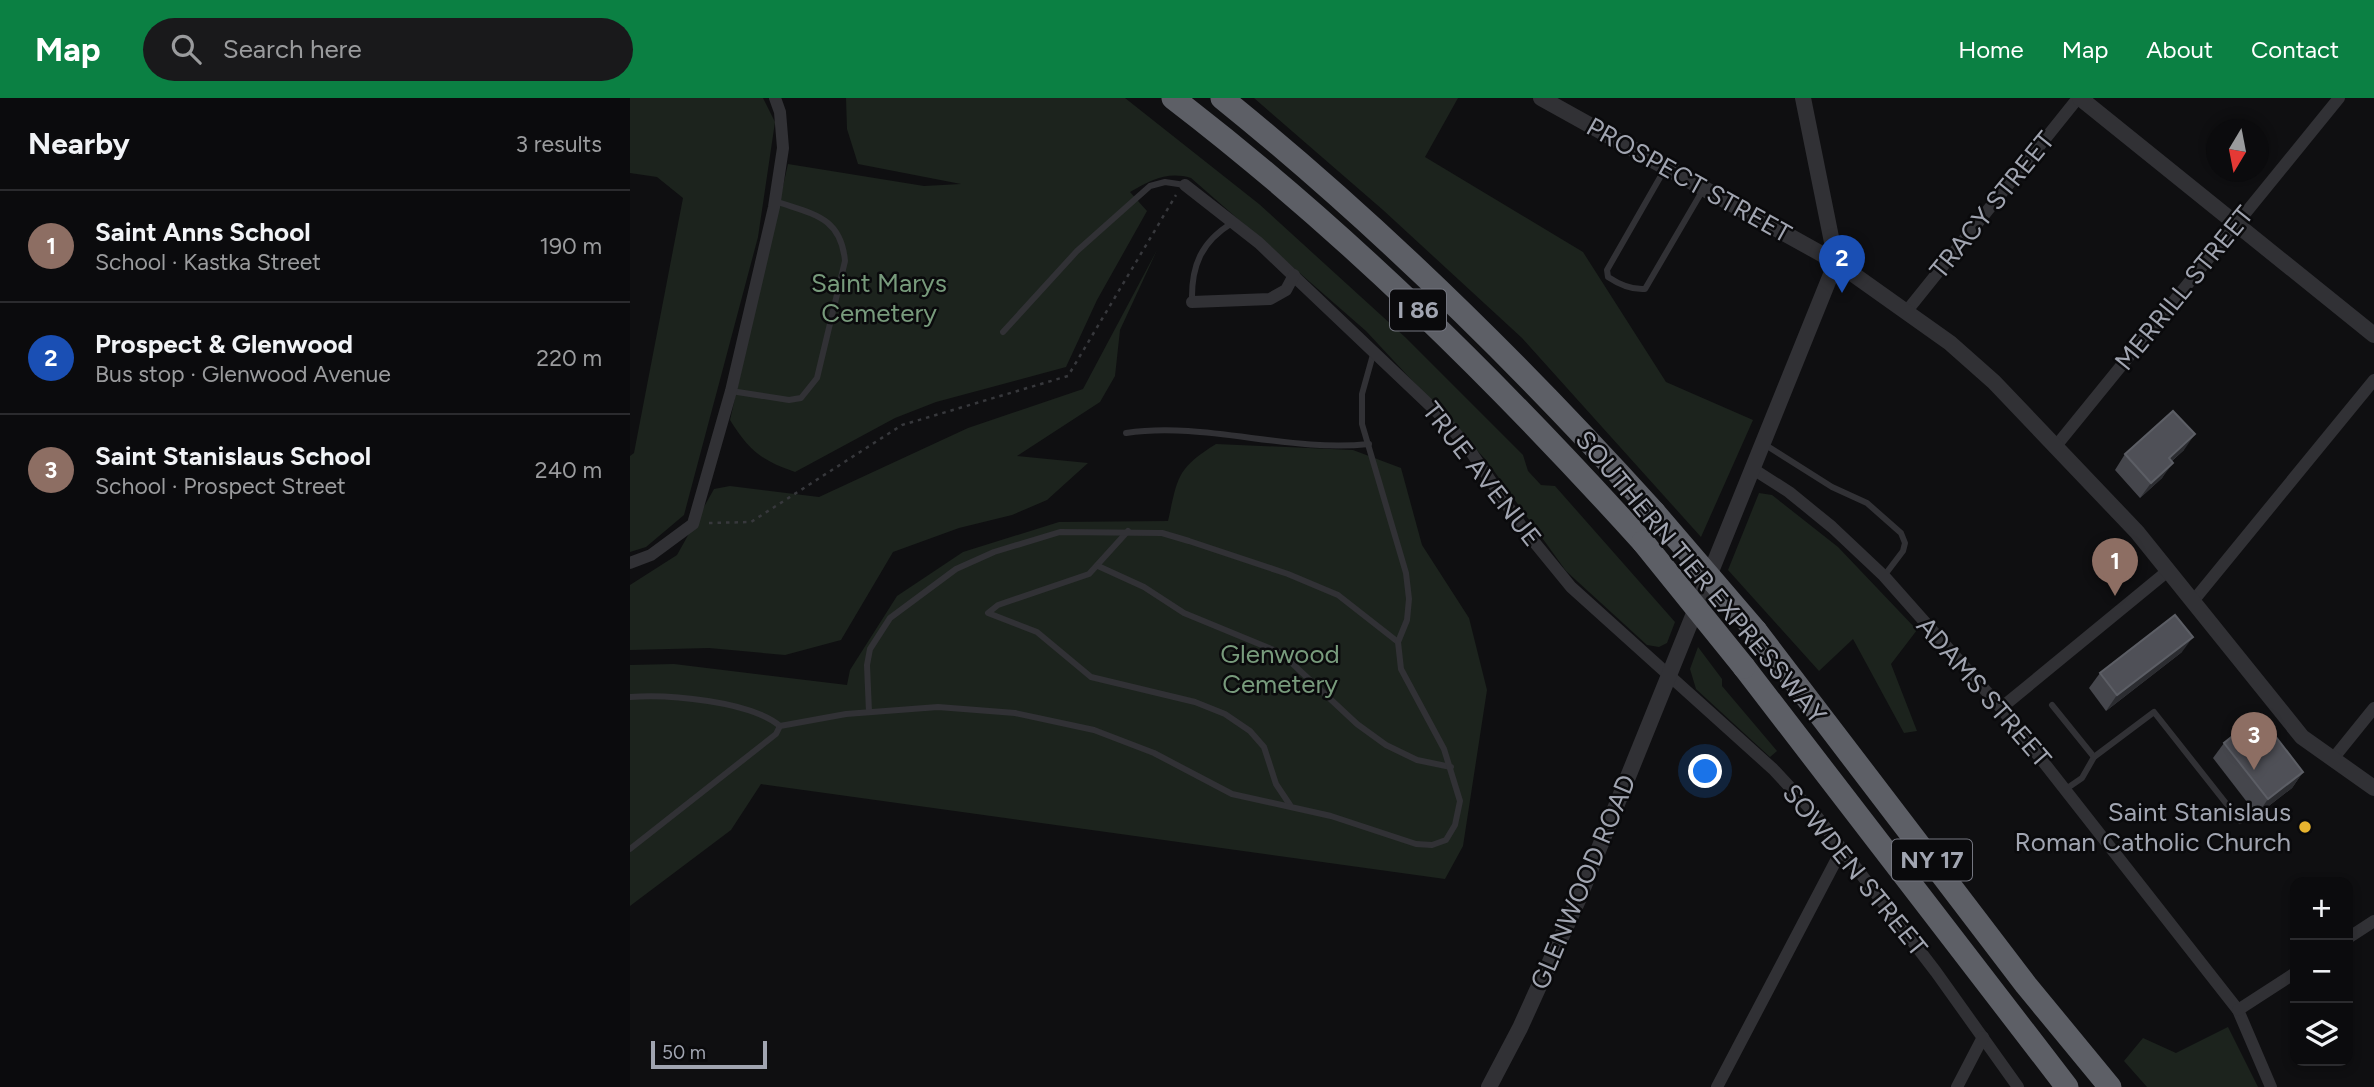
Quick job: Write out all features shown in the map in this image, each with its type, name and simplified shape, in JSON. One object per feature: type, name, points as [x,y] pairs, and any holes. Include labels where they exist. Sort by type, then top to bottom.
[{"type":"highway","name":"SOUTHERN TIER EXPRESSWAY","points":[[1173,98],[1232,143],[1450,339],[1533,421],[1643,542],[1744,667],[2066,1086]]},
{"type":"highway","name":"SOUTHERN TIER EXPRESSWAY","points":[[1222,98],[1426,276],[1585,435],[1756,631],[2026,985],[2110,1087]]},
{"type":"street","points":[[630,563],[650,555],[693,524],[731,391],[775,201],[783,148],[780,112],[775,98]]},
{"type":"street","name":"PROSPECT STREET","points":[[1541,98],[1836,262],[1950,343],[1994,382],[2056,446],[2169,570],[2302,737],[2374,788]]},
{"type":"street","points":[[1803,98],[1836,262]]},
{"type":"street","points":[[2079,98],[2374,335]]},
{"type":"street","name":"TRACY STREET","points":[[1906,312],[2079,98]]},
{"type":"street","name":"MERRILL STREET","points":[[2056,446],[2339,98]]},
{"type":"street","name":"TRUE AVENUE","points":[[1185,185],[1233,222],[1375,349],[1441,416],[1469,449],[1522,527],[1571,587],[1668,673]]},
{"type":"street","name":"GLENWOOD ROAD","points":[[1489,1087],[1520,1028],[1579,898],[1836,262]]},
{"type":"street","points":[[1192,302],[1270,299],[1286,290],[1294,275]]},
{"type":"street","points":[[2194,600],[2374,380]]},
{"type":"street","name":"ADAMS STREET","points":[[1753,469],[1788,492],[1832,527],[1884,576],[2001,708],[2238,1010],[2271,1087]]},
{"type":"street","points":[[2001,708],[2169,570]]},
{"type":"street","name":"SOWDEN STREET","points":[[1668,673],[1773,769],[1842,849],[2018,1087]]},
{"type":"street","points":[[2332,760],[2374,708]]},
{"type":"street","points":[[1717,1087],[1842,849]]},
{"type":"street","points":[[2353,935],[2374,921]]},
{"type":"street","points":[[2238,1010],[2290,976]]},
{"type":"street","points":[[1957,1087],[1983,1037]]},
{"type":"lane","points":[[1667,166],[1607,270],[1608,277],[1618,284],[1635,290],[1645,289],[1705,187]]},
{"type":"lane","points":[[1003,332],[1077,251],[1150,186],[1165,182],[1185,185]]},
{"type":"lane","points":[[731,391],[789,400],[801,398],[817,379],[845,261],[844,241],[835,227],[818,216],[775,201]]},
{"type":"lane","points":[[1192,302],[1197,260],[1203,246],[1216,232],[1233,222]]},
{"type":"lane","points":[[779,726],[869,712],[938,707],[1015,713],[1080,727],[1154,754],[1233,794],[1290,805],[1416,844],[1432,845],[1446,840],[1455,825],[1460,801],[1451,767],[1401,669],[1398,642],[1407,620],[1409,599],[1406,573],[1362,424],[1362,394],[1375,349]]},
{"type":"lane","points":[[1126,433],[1156,428],[1322,445],[1368,444]]},
{"type":"lane","points":[[1763,443],[1840,491],[1867,503],[1901,533],[1905,543],[1903,551],[1884,576]]},
{"type":"lane","points":[[1128,531],[1098,566],[1080,578],[998,605],[988,613],[1037,632],[1091,677],[1195,702],[1225,714],[1250,731],[1264,747],[1276,784],[1290,805]]},
{"type":"lane","points":[[869,712],[867,665],[878,633],[890,618],[956,569],[994,552],[1060,532],[1162,533],[1289,574],[1338,595],[1398,642]]},
{"type":"lane","points":[[1098,566],[1144,587],[1184,613],[1280,653],[1357,724],[1386,745],[1417,760],[1451,767]]},
{"type":"lane","points":[[630,697],[691,700],[746,710],[770,718],[779,726]]},
{"type":"lane","points":[[2052,705],[2094,757]]},
{"type":"lane","points":[[2066,789],[2082,778],[2094,757],[2154,712],[2240,821]]},
{"type":"lane","points":[[630,849],[776,734],[779,726]]},
{"type":"path","points":[[693,524],[751,522],[901,425],[1068,376],[1100,327],[1172,199],[1185,185]]},
{"type":"green space","points":[[630,98],[763,98],[775,122],[758,237],[684,515],[646,547],[630,552],[630,456],[634,453],[683,198],[657,177],[630,173]]},
{"type":"green space","name":"Saint Marys Cemetery","points":[[846,98],[1125,98],[1259,204],[1405,337],[1523,455],[1528,471],[1541,485],[1555,486],[1675,622],[1667,643],[1659,647],[1647,645],[1566,571],[1486,460],[1366,331],[1191,178],[1183,176],[1160,178],[1130,192],[1147,211],[1097,300],[1066,367],[936,402],[895,418],[795,472],[756,453],[730,420],[788,164],[924,186],[961,184],[858,164],[847,129]]},
{"type":"green space","points":[[1254,98],[1458,98],[1425,157],[1583,252],[1666,382],[1753,420],[1701,537],[1522,338],[1383,210]]},
{"type":"green space","points":[[1157,250],[1120,330],[1115,376],[1100,402],[1017,456],[1088,463],[1047,500],[1012,515],[959,528],[893,552],[841,640],[785,655],[709,648],[630,650],[630,585],[677,555],[714,489],[730,486],[819,497],[968,428],[1083,389]]},
{"type":"green space","name":"Glenwood Cemetery","points":[[1216,444],[1353,450],[1401,468],[1422,545],[1469,618],[1487,690],[1463,846],[1445,879],[761,784],[731,830],[630,906],[630,665],[674,664],[847,685],[850,670],[897,596],[963,552],[1059,522],[1168,521],[1181,475],[1193,460]]},
{"type":"green space","points":[[1759,493],[1772,495],[1838,547],[1917,630],[1891,664],[1917,731],[1904,733],[1853,639],[1819,671],[1728,570]]},
{"type":"green space","points":[[1698,647],[1722,679],[1722,686],[1777,751],[1770,757],[1696,689],[1690,669]]},
{"type":"green space","points":[[2228,1027],[2258,1087],[2147,1087],[2124,1061],[2143,1038],[2176,1053]]},
{"type":"building","points":[[2173,411],[2195,434],[2169,458],[2173,463],[2151,483],[2125,454]]},
{"type":"building","points":[[2175,615],[2193,637],[2117,695],[2100,673]]},
{"type":"building","points":[[2259,715],[2303,772],[2268,799],[2224,743]]},
{"type":"place","name":"Prospect & Glenwood","points":[[1842,293]]},
{"type":"place","name":"Saint Anns School","points":[[2115,596]]},
{"type":"place","name":"Saint Stanislaus School","points":[[2254,770]]},
{"type":"place","name":"Saint Stanislaus Roman Catholic Church","points":[[2305,827]]}]
